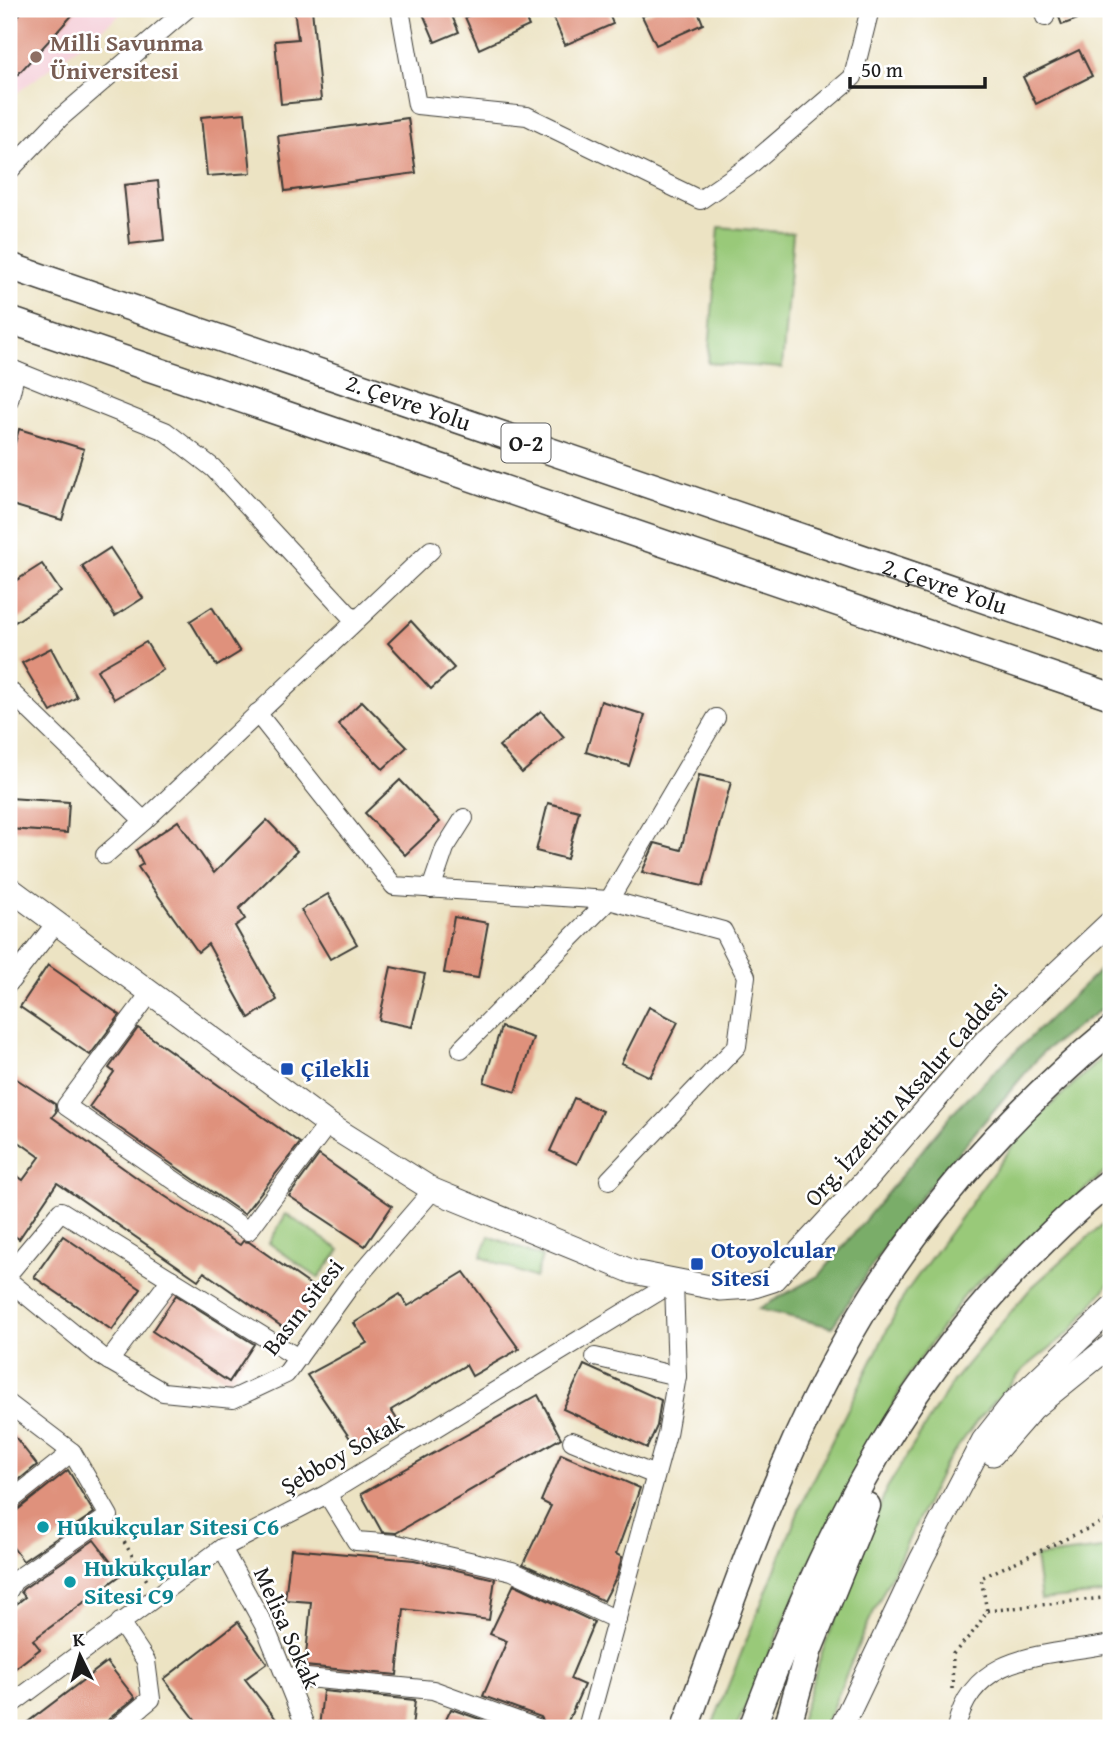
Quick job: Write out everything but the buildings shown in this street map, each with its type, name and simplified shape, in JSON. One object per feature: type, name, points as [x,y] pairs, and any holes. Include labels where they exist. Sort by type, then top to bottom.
[{"type":"highway","name":"2. Çevre Yolu","points":[[9,266],[1111,643]]},
{"type":"highway","name":"2. Çevre Yolu","points":[[9,320],[1111,696]]},
{"type":"highway","points":[[685,1728],[764,1516],[814,1403],[889,1271],[1007,1125],[1049,1083],[1111,1030]]},
{"type":"highway","points":[[752,1728],[805,1596],[837,1526],[888,1433],[915,1391],[965,1323],[998,1287],[1046,1238],[1111,1181]]},
{"type":"highway","points":[[787,1728],[809,1649],[834,1583],[904,1426],[915,1391]]},
{"type":"main road","name":"Org. İzzettin Aksalur Caddesi","points":[[9,888],[328,1124],[433,1190],[633,1272],[720,1289],[751,1287],[772,1280],[864,1182],[988,1038],[1111,922]]},
{"type":"main road","points":[[841,1728],[942,1520],[990,1432],[1013,1403],[1111,1309]]},
{"type":"main road","points":[[942,1520],[1006,1437],[1032,1408],[1111,1345]]},
{"type":"street","points":[[9,171],[59,119],[187,9]]},
{"type":"street","points":[[400,9],[417,105],[527,116],[701,200],[749,166],[853,77],[870,9]]},
{"type":"street","points":[[9,400],[13,369],[165,431],[213,468],[355,621]]},
{"type":"street","points":[[105,855],[431,550]]},
{"type":"street","points":[[9,690],[144,821]]},
{"type":"street","points":[[257,713],[394,886],[609,900],[723,931],[746,976],[737,1046],[609,1180]]},
{"type":"street","points":[[461,1049],[609,900],[716,718]]},
{"type":"street","points":[[431,889],[445,848],[464,818]]},
{"type":"street","points":[[9,983],[56,923]]},
{"type":"street","points":[[151,992],[66,1106],[248,1231],[328,1124]]},
{"type":"street","name":"Basın Sitesi","points":[[9,1281],[109,1361],[163,1392],[233,1399],[286,1374],[350,1286],[433,1190]]},
{"type":"street","points":[[9,1273],[61,1211],[298,1358]]},
{"type":"street","points":[[109,1361],[171,1279]]},
{"type":"street","points":[[587,1728],[667,1434],[677,1376],[674,1282]]},
{"type":"street","name":"Şebboy Sokak","points":[[9,1706],[222,1548],[327,1494],[674,1282]]},
{"type":"street","points":[[595,1357],[677,1376]]},
{"type":"street","points":[[9,1404],[72,1452],[109,1516],[14,1581],[9,1590]]},
{"type":"street","points":[[572,1441],[655,1475]]},
{"type":"street","points":[[9,1502],[72,1452]]},
{"type":"street","points":[[327,1494],[356,1541],[397,1545],[512,1571],[617,1620]]},
{"type":"street","name":"Melisa Sokak","points":[[222,1548],[266,1629],[306,1728]]},
{"type":"street","points":[[116,1728],[151,1699],[146,1661],[120,1622]]},
{"type":"street","points":[[958,1722],[965,1699],[978,1682],[1002,1665],[1111,1644]]},
{"type":"street","points":[[286,1676],[433,1690],[537,1728]]},
{"type":"path","points":[[109,1516],[156,1595]]},
{"type":"path","points":[[958,1722],[952,1691],[953,1654],[975,1630],[987,1611],[981,1578],[1111,1518]]},
{"type":"path","points":[[987,1611],[1111,1597]]},
{"type":"shaded area","name":"Milli Savunma Üniversitesi","points":[[9,9],[113,9],[120,15],[9,99]]},
{"type":"green space","points":[[719,227],[793,233],[782,368],[708,363]]},
{"type":"green space","points":[[1111,959],[1111,1002],[1043,1052],[907,1213],[832,1327],[758,1309],[820,1275],[956,1109]]},
{"type":"green space","points":[[1111,1049],[1111,1167],[966,1293],[910,1373],[816,1550],[736,1728],[711,1728],[806,1493],[906,1292],[1025,1129]]},
{"type":"green space","points":[[286,1214],[340,1250],[318,1278],[269,1243]]},
{"type":"green space","points":[[1111,1217],[1111,1281],[1071,1331],[1025,1368],[977,1421],[944,1466],[863,1634],[824,1728],[798,1728],[821,1655],[887,1488],[953,1381],[1031,1288]]},
{"type":"green space","points":[[489,1236],[542,1257],[535,1278],[481,1257]]},
{"type":"green space","points":[[1111,1548],[1111,1593],[1041,1600],[1035,1557]]},
{"type":"place","name":"Milli Savunma Üniversitesi","points":[[36,57]]},
{"type":"place","name":"Çilekli","points":[[287,1069]]},
{"type":"place","name":"Otoyolcular Sitesi","points":[[697,1264]]},
{"type":"place","name":"Hukukçular Sitesi C6","points":[[43,1527]]},
{"type":"place","name":"Hukukçular Sitesi C9","points":[[70,1582]]}]
